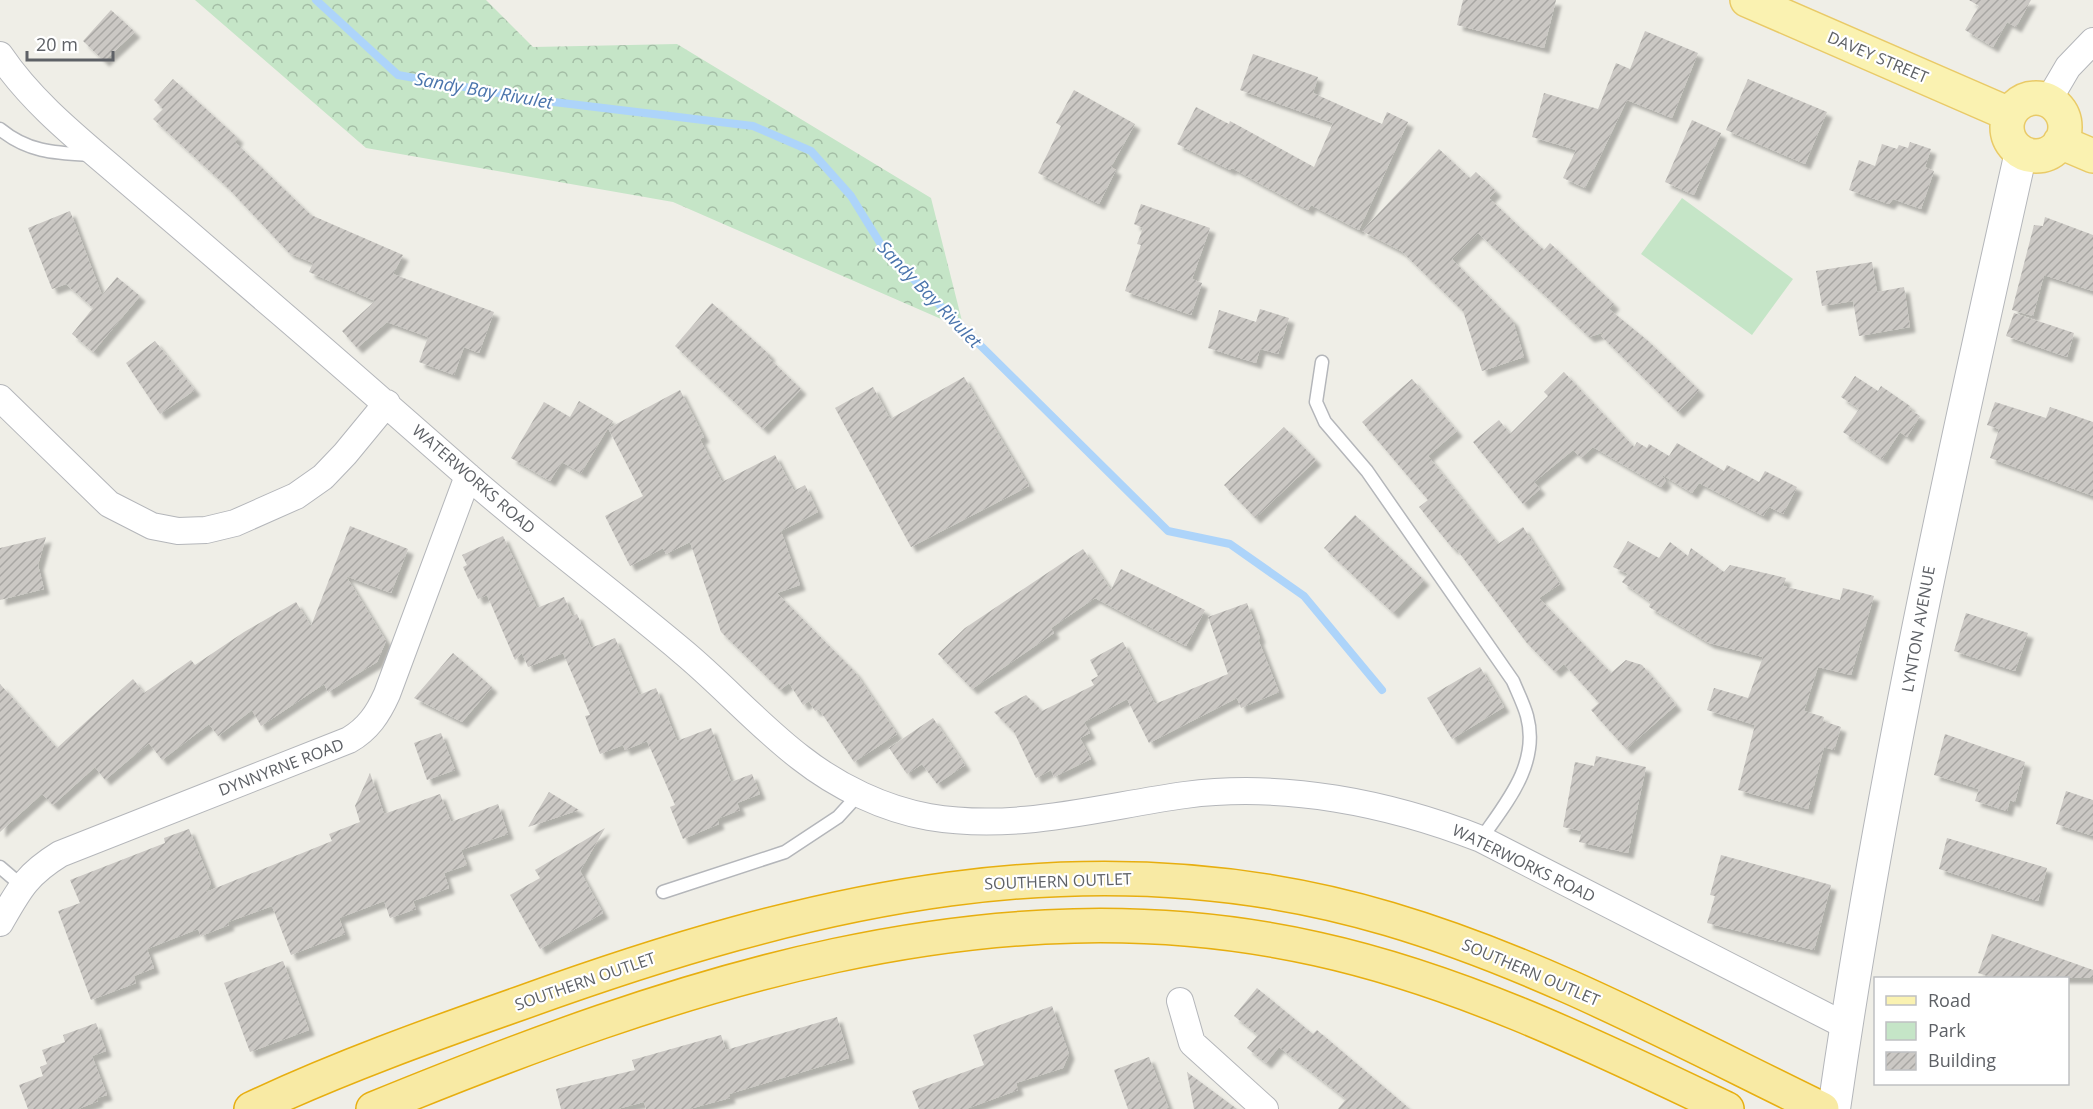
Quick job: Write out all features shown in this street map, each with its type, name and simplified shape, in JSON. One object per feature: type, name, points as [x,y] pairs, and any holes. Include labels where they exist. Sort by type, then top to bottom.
[{"type":"highway","name":"SOUTHERN OUTLET","points":[[251,1109],[368,1059],[499,1011],[728,935],[886,897],[987,883],[1055,878],[1136,878],[1237,886],[1385,918],[1480,948],[1541,973],[1822,1109]]},
{"type":"highway","points":[[373,1109],[578,1030],[675,998],[771,971],[920,938],[998,928],[1070,925],[1206,929],[1320,949],[1435,982],[1523,1015],[1727,1109]]},
{"type":"main road","name":"DAVEY STREET","points":[[1747,0],[2010,114]]},
{"type":"main road","points":[[2031,98],[2048,101],[2062,114],[2064,133],[2060,142],[2047,153],[2029,155],[2020,152],[2009,139],[2007,122],[2010,114],[2022,101],[2031,98]]},
{"type":"main road","points":[[2060,142],[2093,156]]},
{"type":"street","points":[[2048,101],[2068,67],[2093,41]]},
{"type":"street","name":"WATERWORKS ROAD","points":[[0,55],[32,96],[97,155],[387,403],[468,476],[682,650],[801,758],[859,794],[898,810],[927,817],[989,823],[1054,818],[1188,795],[1261,793],[1350,801],[1394,810],[1436,822],[1481,839],[1846,1026]]},
{"type":"street","name":"LYNTON AVENUE","points":[[1834,1109],[1846,1026],[1932,551],[2020,152]]},
{"type":"street","points":[[0,398],[109,504],[152,526],[177,531],[206,530],[235,523],[296,496],[323,477],[387,403]]},
{"type":"street","name":"DYNNYRNE ROAD","points":[[0,923],[21,885],[43,864],[60,854],[361,733],[371,723],[387,694],[468,476]]},
{"type":"street","points":[[1180,1001],[1192,1043],[1264,1109]]},
{"type":"lane","points":[[0,129],[16,143],[52,153],[97,155]]},
{"type":"lane","points":[[1322,362],[1316,402],[1325,422],[1367,471],[1513,681],[1528,717],[1530,749],[1519,784],[1481,839]]},
{"type":"lane","points":[[663,892],[785,852],[838,817],[859,794]]},
{"type":"lane","points":[[0,867],[21,885]]},
{"type":"green space","points":[[195,0],[486,0],[533,47],[677,44],[931,198],[964,329],[673,202],[366,148]]},
{"type":"green space","points":[[1682,198],[1793,279],[1752,335],[1641,254]]},
{"type":"building","points":[[1463,0],[1556,0],[1544,48],[1457,25]]},
{"type":"building","points":[[1969,0],[2031,0],[2016,27],[2007,22],[1993,47],[1965,30],[1979,6]]},
{"type":"building","points":[[111,10],[135,32],[104,61],[83,41]]},
{"type":"building","points":[[1645,31],[1698,53],[1672,118],[1627,100],[1585,188],[1563,178],[1576,150],[1532,137],[1544,93],[1598,109],[1616,63],[1630,69]]},
{"type":"building","points":[[1253,54],[1318,77],[1313,93],[1382,124],[1387,112],[1408,122],[1359,230],[1311,205],[1308,210],[1232,168],[1230,170],[1177,144],[1196,107],[1229,124],[1230,121],[1314,167],[1333,123],[1240,90]]},
{"type":"building","points":[[173,79],[238,138],[235,142],[311,215],[403,255],[393,274],[494,312],[479,353],[464,347],[454,375],[419,362],[428,337],[387,322],[357,348],[342,331],[375,301],[309,272],[313,263],[289,253],[227,187],[153,119],[163,109],[154,100]]},
{"type":"building","points":[[1748,79],[1827,112],[1805,164],[1726,130]]},
{"type":"building","points":[[1074,90],[1135,124],[1111,167],[1116,170],[1099,204],[1038,173],[1061,126],[1056,123]]},
{"type":"building","points":[[1692,120],[1721,133],[1694,195],[1665,182]]},
{"type":"building","points":[[1910,142],[1931,149],[1925,167],[1934,171],[1921,209],[1893,199],[1889,204],[1849,190],[1859,160],[1875,166],[1882,144],[1897,149],[1899,145],[1908,148]]},
{"type":"building","points":[[1439,149],[1470,178],[1476,172],[1496,191],[1489,198],[1544,250],[1550,243],[1614,304],[1609,309],[1647,340],[1699,390],[1678,412],[1601,336],[1605,332],[1589,337],[1478,233],[1452,259],[1513,321],[1524,357],[1482,371],[1463,311],[1401,251],[1362,231]]},
{"type":"building","points":[[1141,204],[1210,228],[1192,279],[1202,283],[1191,315],[1125,291],[1141,245],[1137,244],[1143,228],[1134,224]]},
{"type":"building","points":[[70,211],[102,295],[117,277],[140,296],[93,352],[72,334],[93,308],[66,284],[52,289],[28,228]]},
{"type":"building","points":[[2045,217],[2093,235],[2093,291],[2044,275],[2033,316],[2012,310],[2034,225],[2043,226]]},
{"type":"building","points":[[1872,262],[1877,292],[1904,287],[1910,327],[1859,336],[1853,301],[1822,306],[1816,271]]},
{"type":"building","points":[[712,303],[770,355],[768,357],[801,389],[763,429],[675,346]]},
{"type":"building","points":[[1260,309],[1289,318],[1278,354],[1260,349],[1256,363],[1208,348],[1219,310],[1256,322]]},
{"type":"building","points":[[2014,313],[2074,333],[2067,357],[2006,336]]},
{"type":"building","points":[[155,341],[195,390],[160,414],[126,363]]},
{"type":"building","points":[[1564,372],[1634,447],[1637,442],[1647,448],[1649,444],[1669,456],[1677,443],[1724,471],[1727,465],[1759,482],[1765,471],[1797,487],[1783,514],[1769,507],[1763,516],[1699,483],[1692,493],[1661,474],[1666,481],[1661,487],[1593,447],[1581,458],[1573,450],[1534,482],[1540,489],[1523,504],[1473,442],[1499,420],[1510,434],[1548,396],[1544,392]]},
{"type":"building","points":[[1855,376],[1878,391],[1881,386],[1910,406],[1909,409],[1920,416],[1907,437],[1900,432],[1882,459],[1843,432],[1859,409],[1841,397]]},
{"type":"building","points":[[964,377],[1029,486],[911,547],[835,408],[873,387],[890,419]]},
{"type":"building","points":[[1412,379],[1457,431],[1428,456],[1498,544],[1523,527],[1560,584],[1539,598],[1611,673],[1626,660],[1642,665],[1676,705],[1626,749],[1591,710],[1599,703],[1564,664],[1555,672],[1526,642],[1455,547],[1453,549],[1419,507],[1428,500],[1362,422]]},
{"type":"building","points":[[680,390],[704,437],[700,439],[722,482],[775,455],[794,491],[805,485],[818,512],[781,531],[800,585],[777,593],[855,672],[897,734],[854,762],[819,709],[815,711],[809,701],[803,705],[789,683],[780,690],[721,632],[690,542],[666,554],[663,548],[630,566],[605,516],[643,496],[608,428],[581,473],[562,462],[550,481],[511,458],[544,402],[570,417],[579,401],[613,421],[609,428]]},
{"type":"building","points":[[1995,402],[2046,418],[2050,407],[2093,422],[2093,496],[1990,458],[1999,429],[1987,425]]},
{"type":"building","points":[[1284,427],[1316,460],[1255,518],[1224,485]]},
{"type":"building","points":[[1355,515],[1424,580],[1393,613],[1324,548]]},
{"type":"building","points":[[350,526],[408,549],[391,593],[346,576],[386,641],[377,662],[328,692],[324,684],[261,726],[252,710],[218,736],[209,724],[162,760],[149,743],[105,780],[95,767],[53,805],[42,794],[0,832],[0,684],[57,748],[133,679],[144,693],[191,660],[195,665],[244,632],[296,602],[311,626]]},
{"type":"building","points":[[503,536],[537,608],[564,597],[572,616],[577,614],[591,648],[615,638],[639,695],[656,688],[677,741],[711,728],[731,782],[752,774],[760,794],[737,803],[740,810],[717,819],[719,824],[683,839],[670,807],[675,805],[647,741],[625,750],[623,745],[600,754],[585,716],[590,715],[563,653],[528,667],[522,653],[515,660],[487,595],[478,599],[463,567],[467,565],[462,555]]},
{"type":"building","points":[[46,537],[38,565],[44,589],[0,600],[0,548]]},
{"type":"building","points":[[1628,541],[1659,558],[1670,542],[1688,556],[1691,548],[1724,572],[1730,565],[1786,578],[1783,586],[1840,600],[1843,588],[1874,596],[1851,675],[1818,667],[1804,711],[1824,717],[1823,721],[1841,727],[1834,750],[1824,747],[1808,809],[1738,790],[1755,725],[1707,710],[1714,688],[1748,698],[1763,657],[1709,643],[1649,607],[1651,602],[1622,582],[1628,574],[1613,567]]},
{"type":"building","points":[[1083,549],[1111,590],[1121,569],[1205,610],[1186,646],[1095,598],[1051,628],[1054,633],[972,689],[938,654],[965,628]]},
{"type":"building","points":[[1247,603],[1260,638],[1258,639],[1279,692],[1241,708],[1237,698],[1149,743],[1127,699],[1084,722],[1090,733],[1080,738],[1091,759],[1054,777],[1051,770],[1036,778],[1014,732],[994,712],[1026,695],[1042,711],[1094,685],[1091,680],[1098,676],[1090,660],[1123,642],[1155,704],[1228,674],[1208,617]]},
{"type":"building","points":[[1966,613],[2028,633],[2015,671],[1954,651]]},
{"type":"building","points":[[453,653],[492,687],[462,722],[414,698]]},
{"type":"building","points":[[1480,667],[1504,707],[1452,739],[1427,698]]},
{"type":"building","points":[[933,718],[965,765],[937,784],[922,764],[907,774],[889,748]]},
{"type":"building","points":[[441,733],[455,770],[427,780],[414,743]]},
{"type":"building","points":[[1945,734],[2025,762],[2015,802],[2010,800],[2007,811],[1975,801],[1979,789],[1934,775]]},
{"type":"building","points":[[1596,756],[1646,767],[1628,853],[1579,842],[1582,831],[1563,827],[1575,762],[1594,766]]},
{"type":"building","points":[[370,773],[384,814],[440,794],[451,822],[498,804],[508,834],[461,850],[467,865],[444,873],[449,888],[413,901],[416,909],[390,918],[384,901],[339,918],[345,934],[291,955],[272,906],[228,922],[229,925],[201,936],[198,929],[147,949],[154,968],[134,976],[136,983],[91,1000],[58,911],[80,903],[70,880],[165,843],[164,838],[189,829],[211,883],[206,892],[332,841],[329,834],[360,822],[355,806]]},
{"type":"building","points":[[2066,791],[2093,800],[2093,836],[2056,824]]},
{"type":"building","points":[[549,792],[579,810],[528,827]]},
{"type":"building","points":[[605,828],[580,871],[603,913],[540,949],[510,895],[540,878],[535,870]]},
{"type":"building","points":[[1947,838],[2047,868],[2038,901],[1939,869]]},
{"type":"building","points":[[1721,855],[1831,885],[1814,950],[1707,923],[1715,896],[1710,895]]},
{"type":"building","points":[[1992,934],[2093,970],[2093,978],[1991,977],[1978,973]]},
{"type":"building","points":[[283,961],[309,1030],[250,1052],[224,983]]},
{"type":"building","points":[[1257,988],[1313,1034],[1317,1030],[1410,1109],[1338,1109],[1346,1099],[1279,1047],[1266,1063],[1247,1048],[1258,1035],[1234,1016]]},
{"type":"building","points":[[1052,1006],[1069,1054],[1063,1068],[1016,1083],[1018,1090],[966,1109],[919,1109],[912,1091],[984,1065],[973,1035]]},
{"type":"building","points":[[837,1017],[849,1058],[729,1094],[730,1098],[689,1109],[646,1109],[644,1102],[617,1109],[561,1109],[556,1089],[635,1070],[632,1060],[721,1035],[726,1050]]},
{"type":"building","points":[[96,1023],[106,1051],[92,1056],[107,1095],[78,1109],[28,1109],[19,1085],[43,1076],[40,1067],[47,1064],[42,1050],[65,1042],[63,1035]]},
{"type":"building","points":[[1149,1057],[1169,1109],[1128,1109],[1114,1070]]},
{"type":"building","points":[[1187,1072],[1237,1109],[1194,1109]]},
{"type":"waterway","name":"Sandy Bay Rivulet","points":[[316,0],[398,75],[537,100],[753,126],[811,151],[851,196],[885,251],[1168,531],[1230,544],[1304,596],[1382,690]]}]
